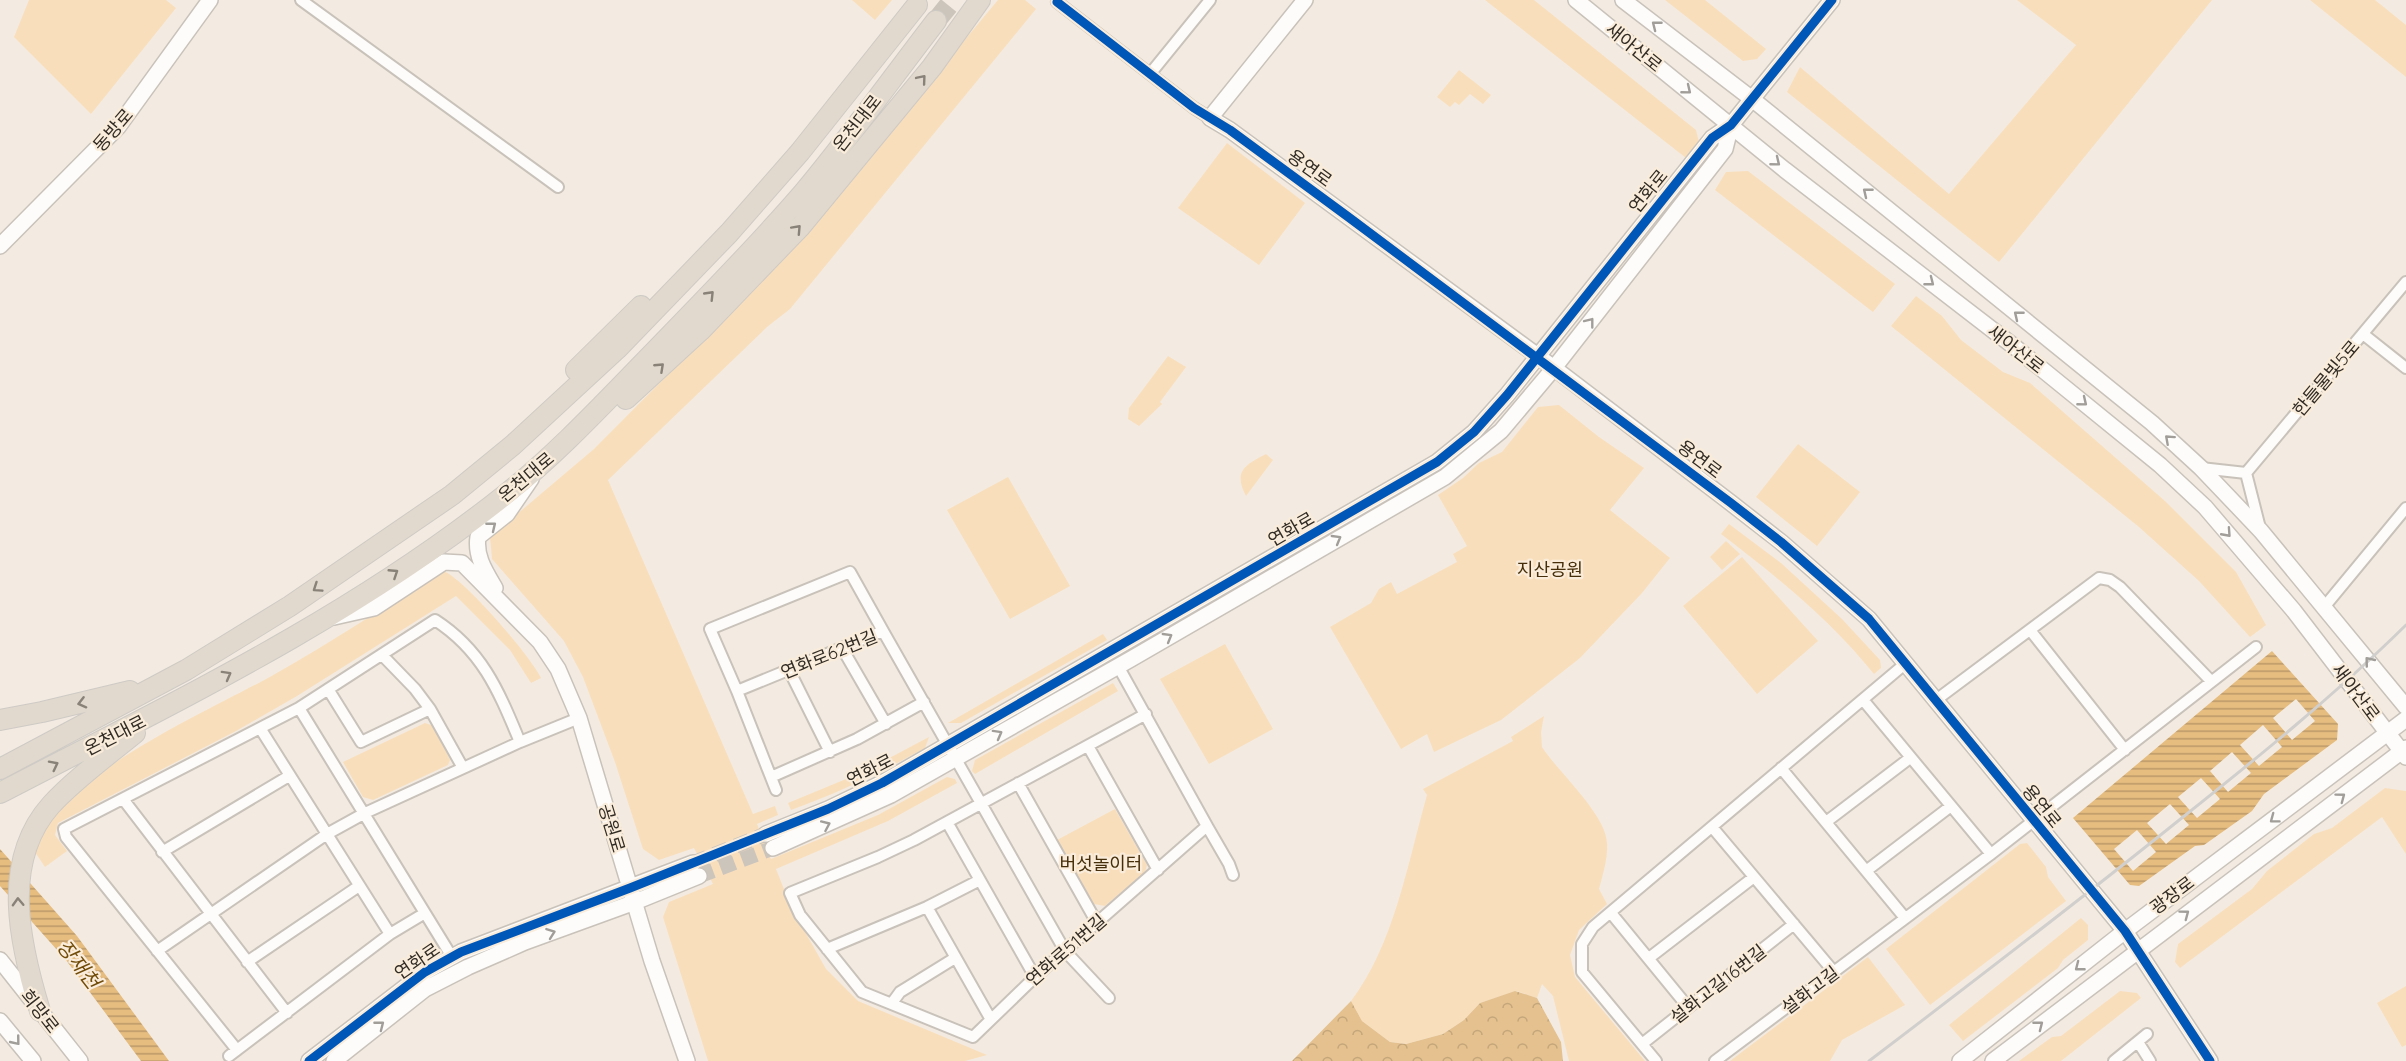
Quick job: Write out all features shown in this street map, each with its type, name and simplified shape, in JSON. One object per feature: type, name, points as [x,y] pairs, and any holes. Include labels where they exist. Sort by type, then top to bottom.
[{"type":"highway","points":[[596,412],[625,400],[700,331],[801,226],[932,67],[980,0]]},
{"type":"highway","name":"온천대로","points":[[0,769],[159,684],[290,606],[452,495],[513,445],[617,349],[729,233],[800,152],[910,2]]},
{"type":"highway","name":"온천대로","points":[[1,792],[164,710],[322,619],[448,538],[541,465],[739,265],[805,190],[936,21]]},
{"type":"highway","points":[[0,720],[159,684]]},
{"type":"highway","points":[[40,1011],[24,960],[17,896],[23,861],[33,831],[50,806],[164,710]]},
{"type":"highway","points":[[0,753],[81,725]]},
{"type":"street","name":"동방로","points":[[0,246],[118,127],[210,0]]},
{"type":"street","points":[[302,0],[558,187]]},
{"type":"street","name":"용연로","points":[[1058,0],[1057,2],[1149,74],[1230,130],[1554,369],[1781,542],[1869,619],[2138,949],[2210,1061]]},
{"type":"street","points":[[1149,74],[1210,0]]},
{"type":"street","points":[[1210,118],[1305,0]]},
{"type":"street","name":"새아산로","points":[[1576,0],[1785,170],[2016,348],[2168,472],[2205,507],[2279,593],[2405,752]]},
{"type":"street","name":"새아산로","points":[[1623,0],[1752,99],[2152,423],[2201,468],[2261,531],[2406,707]]},
{"type":"street","points":[[1731,125],[1832,0]]},
{"type":"street","name":"연화로","points":[[773,848],[891,795],[953,752],[1437,462],[1474,432],[1712,138],[1731,125]]},
{"type":"street","name":"연화로","points":[[766,834],[828,809],[953,752],[1118,666],[1445,477],[1501,431],[1554,369],[1725,149],[1731,125]]},
{"type":"street","name":"한들물빛5로","points":[[2246,473],[2406,282]]},
{"type":"street","points":[[2363,334],[2406,368]]},
{"type":"street","points":[[510,610],[485,572],[476,550],[478,537],[507,514],[541,465]]},
{"type":"street","points":[[2201,468],[2246,473],[2261,531]]},
{"type":"street","points":[[2325,606],[2406,508]]},
{"type":"street","points":[[322,619],[374,608],[444,562],[462,563],[510,610]]},
{"type":"street","points":[[776,790],[710,629],[850,572],[884,631]]},
{"type":"street","points":[[1936,700],[2099,578],[2110,580],[2211,681]]},
{"type":"street","name":"공원로","points":[[510,610],[540,642],[558,669],[579,718],[652,961],[687,1061]]},
{"type":"street","points":[[425,913],[390,934],[233,1053],[157,951],[66,837],[64,829],[299,708],[383,656],[435,620],[473,654],[495,683],[520,742]]},
{"type":"street","points":[[2030,630],[2125,750]]},
{"type":"street","name":"연화로62번길","points":[[737,691],[884,631],[953,752]]},
{"type":"street","name":"용연로","points":[[2032,820],[2256,647]]},
{"type":"street","points":[[842,648],[886,724]]},
{"type":"street","points":[[383,656],[415,689],[430,709],[463,768]]},
{"type":"street","points":[[1656,1061],[1582,972],[1582,944],[1593,927],[1864,701],[1906,663]]},
{"type":"street","points":[[1118,666],[1233,875]]},
{"type":"street","points":[[789,670],[830,752]]},
{"type":"street","points":[[328,689],[361,742],[430,709]]},
{"type":"street","points":[[1864,701],[1991,854]]},
{"type":"street","points":[[771,777],[830,752],[924,702]]},
{"type":"street","points":[[299,708],[452,957]]},
{"type":"street","points":[[1035,977],[947,822],[1146,714]]},
{"type":"street","points":[[157,951],[327,834],[365,813],[520,742],[579,718]]},
{"type":"street","name":"광장로","points":[[1960,1061],[2124,931],[2406,719]]},
{"type":"street","points":[[260,728],[390,934]]},
{"type":"street","points":[[1088,746],[1158,870]]},
{"type":"street","points":[[953,752],[1065,951],[1109,998]]},
{"type":"street","name":"광장로","points":[[1993,1061],[2138,949],[2405,752]]},
{"type":"street","points":[[1826,822],[1910,758]]},
{"type":"street","points":[[1781,768],[1905,918]]},
{"type":"street","points":[[162,852],[289,776]]},
{"type":"street","points":[[1018,783],[1097,923]]},
{"type":"street","points":[[123,799],[287,1013]]},
{"type":"street","points":[[1866,871],[1951,806]]},
{"type":"street","name":"설화고길","points":[[1714,1061],[1991,854],[2032,820]]},
{"type":"street","name":"연화로51번길","points":[[947,822],[878,857],[790,893],[800,915],[862,992],[973,1037],[990,1018],[1035,977],[1208,826]]},
{"type":"street","points":[[1712,826],[1834,972]]},
{"type":"street","name":"연화로","points":[[334,1061],[434,985],[468,967],[696,869]]},
{"type":"street","points":[[1649,958],[1754,878]]},
{"type":"street","points":[[827,950],[927,907],[980,880]]},
{"type":"street","points":[[248,962],[359,886]]},
{"type":"street","name":"연화로","points":[[309,1061],[425,972],[452,957],[494,938],[632,895]]},
{"type":"street","points":[[927,907],[990,1018]]},
{"type":"street","points":[[1611,913],[1688,1007]]},
{"type":"street","name":"설화고길16번길","points":[[1642,1044],[1794,924]]},
{"type":"street","points":[[892,1003],[900,992],[955,958]]},
{"type":"street","name":"희망로","points":[[0,960],[80,1061]]},
{"type":"street","name":"희망로","points":[[0,1021],[33,1061]]},
{"type":"street","points":[[2114,1061],[2147,1034]]},
{"type":"street","points":[[2138,1042],[2150,1061]]},
{"type":"green space","points":[[29,0],[166,0],[176,8],[91,114],[14,37]]},
{"type":"green space","points":[[852,0],[892,0],[875,20]]},
{"type":"green space","points":[[998,0],[1025,0],[1036,9],[790,309],[767,327],[608,480],[753,814],[775,806],[778,815],[757,824],[771,859],[878,815],[947,777],[955,779],[957,783],[888,821],[776,869],[791,907],[826,969],[858,1001],[987,1055],[965,1061],[708,1061],[663,917],[669,902],[713,884],[694,848],[659,860],[643,849],[615,762],[583,677],[564,641],[492,559],[490,537],[594,449],[778,264]]},
{"type":"green space","points":[[1485,0],[1534,0],[1696,130],[1699,142],[1686,158]]},
{"type":"green space","points":[[1665,0],[1705,0],[1766,49],[1757,59],[1743,61]]},
{"type":"green space","points":[[2017,0],[2212,0],[1999,262],[1787,92],[1800,67],[1949,194],[2076,45]]},
{"type":"green space","points":[[2310,0],[2375,0],[2406,25],[2406,77]]},
{"type":"green space","points":[[1459,70],[1491,95],[1483,104],[1470,94],[1459,105],[1455,102],[1450,107],[1437,97]]},
{"type":"green space","points":[[1227,143],[1305,203],[1259,265],[1178,208]]},
{"type":"green space","points":[[1748,171],[1895,284],[1873,312],[1715,190],[1726,172]]},
{"type":"green space","points":[[1916,296],[1942,316],[1961,340],[2003,372],[2030,383],[2165,501],[2236,572],[2266,625],[2250,637],[2199,581],[2139,527],[1891,326]]},
{"type":"green space","points":[[1168,356],[1186,367],[1160,402],[1162,404],[1139,426],[1128,419],[1129,408]]},
{"type":"green space","name":"지산공원","points":[[1559,405],[1599,437],[1644,468],[1610,510],[1670,558],[1642,593],[1580,658],[1501,720],[1434,752],[1427,734],[1401,749],[1330,627],[1371,603],[1379,589],[1391,582],[1397,594],[1457,562],[1453,554],[1467,546],[1438,495],[1463,478],[1479,463],[1502,452],[1538,407]]},
{"type":"green space","points":[[1798,444],[1860,492],[1817,546],[1756,497]]},
{"type":"green space","points":[[1266,454],[1273,460],[1246,496],[1241,480],[1243,470]]},
{"type":"green space","points":[[1008,477],[1070,586],[1010,619],[947,510]]},
{"type":"green space","points":[[1729,524],[1781,563],[1842,619],[1880,660],[1881,668],[1874,674],[1821,616],[1721,534]]},
{"type":"green space","points":[[1726,541],[1740,554],[1722,570],[1710,557]]},
{"type":"green space","points":[[1742,557],[1818,641],[1757,694],[1683,606]]},
{"type":"green space","points":[[443,571],[466,588],[496,619],[541,678],[531,683],[510,650],[456,596],[297,696],[236,731],[58,823],[55,835],[67,851],[45,867],[35,852],[47,825],[69,798],[101,773],[176,726],[296,662]]},
{"type":"green space","points":[[1103,634],[1107,640],[961,723],[948,723]]},
{"type":"green space","points":[[1225,644],[1273,729],[1209,764],[1160,679]]},
{"type":"green space","points":[[1113,683],[1118,691],[975,774],[972,771],[975,760]]},
{"type":"green space","points":[[1544,716],[1541,732],[1542,747],[1599,819],[1607,843],[1606,860],[1599,889],[1607,904],[1579,930],[1570,955],[1575,977],[1645,1061],[1569,1061],[1553,996],[1542,984],[1537,998],[1516,991],[1480,1003],[1464,1020],[1443,1034],[1406,1044],[1390,1042],[1362,1021],[1351,1001],[1366,979],[1389,929],[1427,795],[1423,789],[1513,741],[1511,737]]},
{"type":"green space","points":[[425,723],[434,726],[450,760],[448,765],[373,800],[363,797],[343,762]]},
{"type":"green space","points":[[929,737],[925,748],[909,757],[843,789],[791,810],[788,803],[863,772]]},
{"type":"green space","points":[[2385,788],[2406,791],[2406,854],[2382,817],[2180,968],[2175,962],[2178,944],[2252,889],[2267,871],[2314,834],[2332,828]]},
{"type":"green space","name":"버섯놀이터","points":[[1115,809],[1147,865],[1145,872],[1105,906],[1094,904],[1057,840]]},
{"type":"green space","points":[[2027,843],[2046,867],[2048,877],[2066,901],[1930,1005],[1886,949],[2020,844]]},
{"type":"green space","points":[[2081,918],[2088,925],[2088,940],[2063,960],[2058,968],[1963,1041],[1949,1025]]},
{"type":"green space","points":[[1868,957],[1905,1005],[1842,1040],[1830,1061],[1730,1061]]},
{"type":"green space","points":[[2406,986],[2406,1045],[2402,1047],[2377,1003]]},
{"type":"green space","points":[[1515,991],[1537,998],[1561,1042],[1563,1061],[1292,1061],[1351,1001],[1362,1021],[1390,1042],[1406,1044],[1443,1034],[1464,1020],[1480,1003]]},
{"type":"green space","points":[[2120,991],[2137,993],[2141,998],[2061,1061],[2019,1061],[2052,1037],[2061,1036]]},
{"type":"water","points":[[2272,651],[2338,724],[2337,740],[2264,794],[2252,811],[2204,845],[2195,846],[2139,886],[2130,885],[2073,818]],"holes":[[[2296,699],[2315,721],[2292,740],[2273,718]],[[2263,725],[2282,747],[2259,766],[2240,745]],[[2232,752],[2251,773],[2228,792],[2210,771]],[[2201,778],[2220,799],[2197,818],[2178,797]],[[2170,804],[2189,825],[2166,844],[2147,823]],[[2137,830],[2156,852],[2133,871],[2114,849]]]},
{"type":"water","name":"장재천","points":[[0,849],[77,936],[169,1061],[141,1061],[66,960],[0,886]]},
{"type":"tunnel","points":[[936,21],[953,0]]},
{"type":"tunnel","points":[[693,863],[766,834]]},
{"type":"tunnel","points":[[699,876],[773,848]]},
{"type":"railway","points":[[1869,1061],[2140,852],[2237,774],[2295,726],[2406,625]]},
{"type":"cycle path","points":[[1058,0],[1057,2],[1194,108],[1230,130],[1347,216],[1731,503],[1781,542],[1869,619],[2125,931],[2210,1061]]},
{"type":"cycle path","points":[[309,1061],[425,972],[461,952],[828,809],[882,783],[1437,462],[1474,432],[1507,395],[1712,138],[1731,125],[1832,0]]}]
